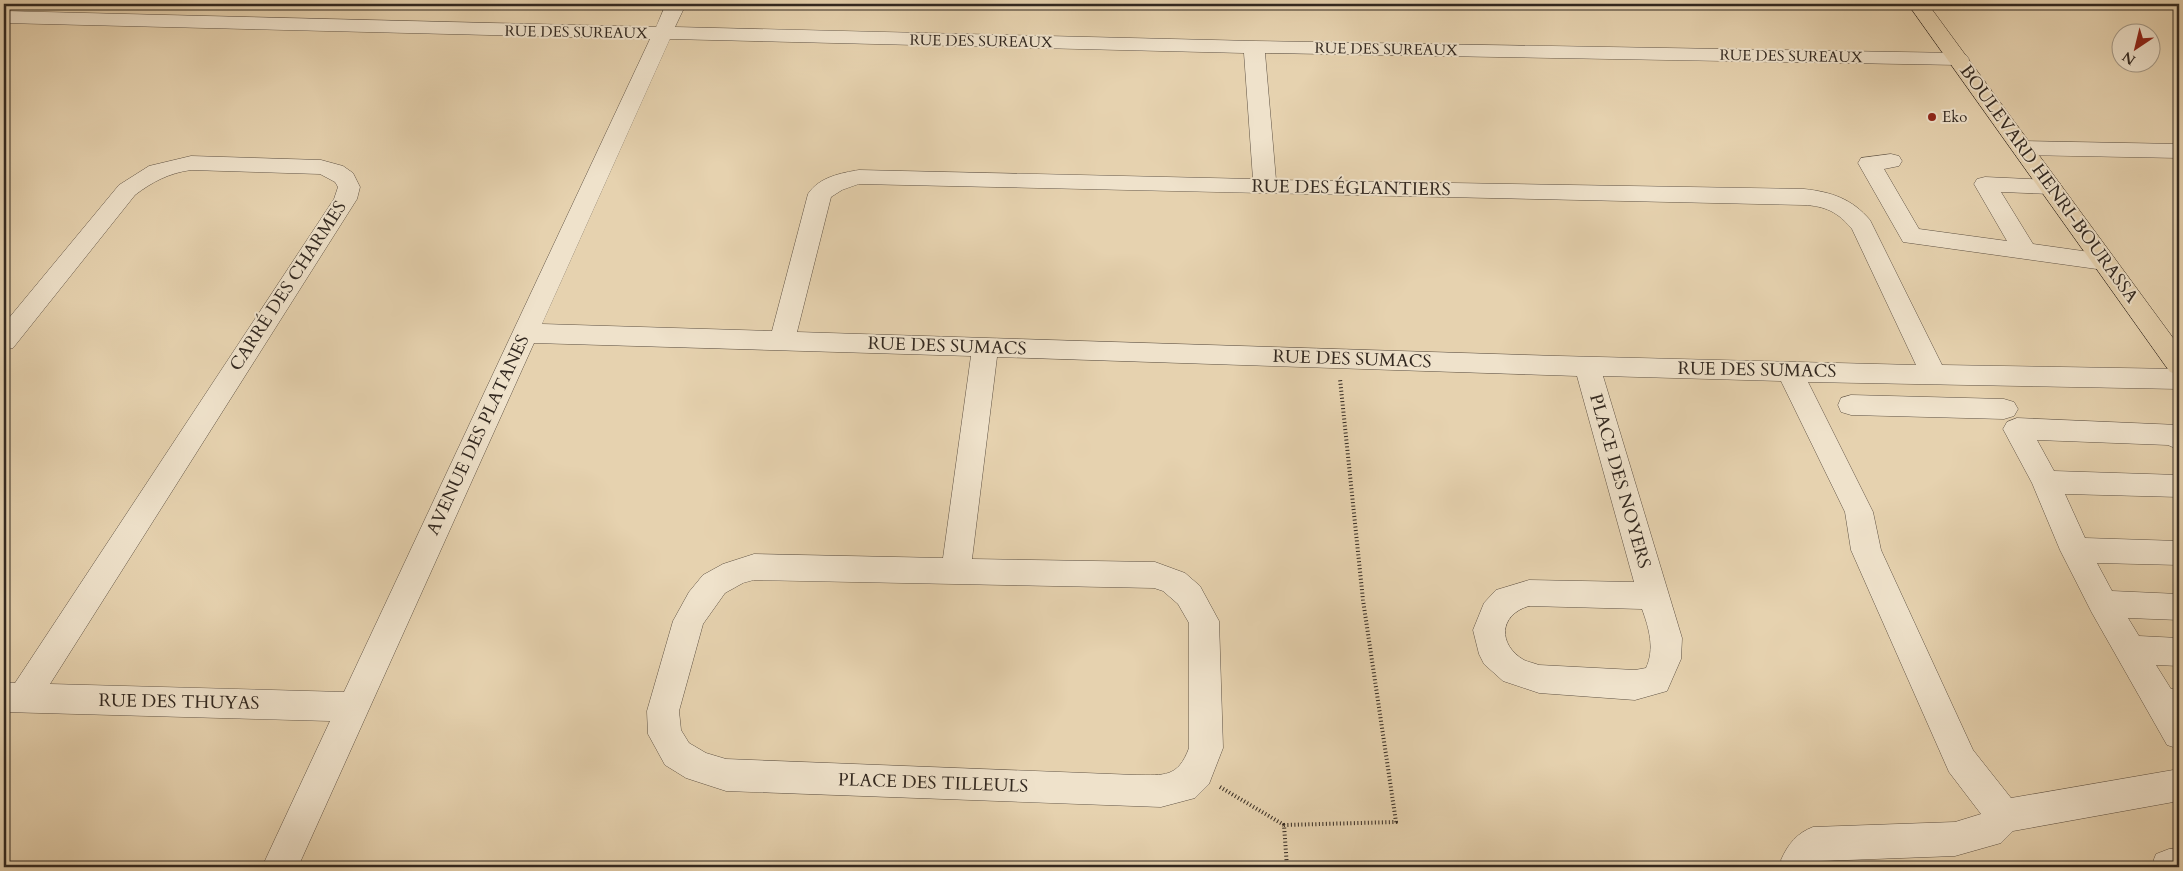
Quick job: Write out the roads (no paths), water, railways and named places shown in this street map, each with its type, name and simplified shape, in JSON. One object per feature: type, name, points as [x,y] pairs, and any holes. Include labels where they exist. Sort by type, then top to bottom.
[{"type":"main road","name":"BOULEVARD HENRI-BOURASSA","points":[[1918,4],[2179,365]]},
{"type":"street","name":"AVENUE DES PLATANES","points":[[280,867],[676,4]]},
{"type":"street","name":"RUE DES SUREAUX","points":[[4,17],[1254,47],[1959,59]]},
{"type":"street","points":[[1254,47],[1265,187]]},
{"type":"street","points":[[2022,148],[2179,151]]},
{"type":"street","points":[[1891,161],[1869,163],[1911,236],[2104,262]]},
{"type":"street","name":"CARRÉ DES CHARMES","points":[[4,341],[127,190],[139,180],[157,170],[174,164],[191,162],[321,167],[335,171],[346,178],[348,187],[345,199],[13,698]]},
{"type":"street","name":"RUE DES ÉGLANTIERS","points":[[782,340],[820,194],[828,187],[842,180],[859,177],[1804,197],[1820,198],[1839,203],[1853,214],[1862,226],[1934,375]]},
{"type":"street","points":[[2026,252],[1985,184],[2051,187]]},
{"type":"street","name":"RUE DES SUMACS","points":[[525,333],[1586,366],[2179,379]]},
{"type":"street","points":[[956,571],[985,348]]},
{"type":"street","name":"PLACE DES NOYERS","points":[[1586,366],[1653,596],[1667,636],[1664,668],[1656,681],[1635,684],[1539,679],[1514,671],[1496,654],[1490,630],[1495,612],[1507,599],[1528,593],[1653,596]]},
{"type":"street","points":[[1789,371],[1859,512],[1866,550],[1961,761],[2004,816]]},
{"type":"street","points":[[1984,376],[2046,482],[2076,550],[2103,604],[2130,650],[2170,704],[2179,734]]},
{"type":"street","points":[[1851,405],[2176,435],[2179,440]]},
{"type":"street","points":[[2046,482],[2179,486]]},
{"type":"street","points":[[2076,550],[2179,553]]},
{"type":"street","name":"PLACE DES TILLEULS","points":[[754,567],[956,571],[1155,575],[1174,582],[1189,595],[1204,621],[1206,748],[1197,773],[1183,786],[1161,791],[1136,791],[726,775],[698,768],[677,754],[665,734],[663,711],[688,621],[700,601],[714,584],[734,573],[754,567]]},
{"type":"street","points":[[2103,604],[2179,607]]},
{"type":"street","points":[[2130,650],[2179,652]]},
{"type":"street","name":"RUE DES THUYAS","points":[[13,698],[354,707]]},
{"type":"street","points":[[1799,860],[1813,844],[1955,839],[1989,831],[2004,816],[2177,791]]},
{"type":"street","points":[[2169,867],[2179,866]]},
{"type":"place","name":"Eko","points":[[1932,117]]}]
